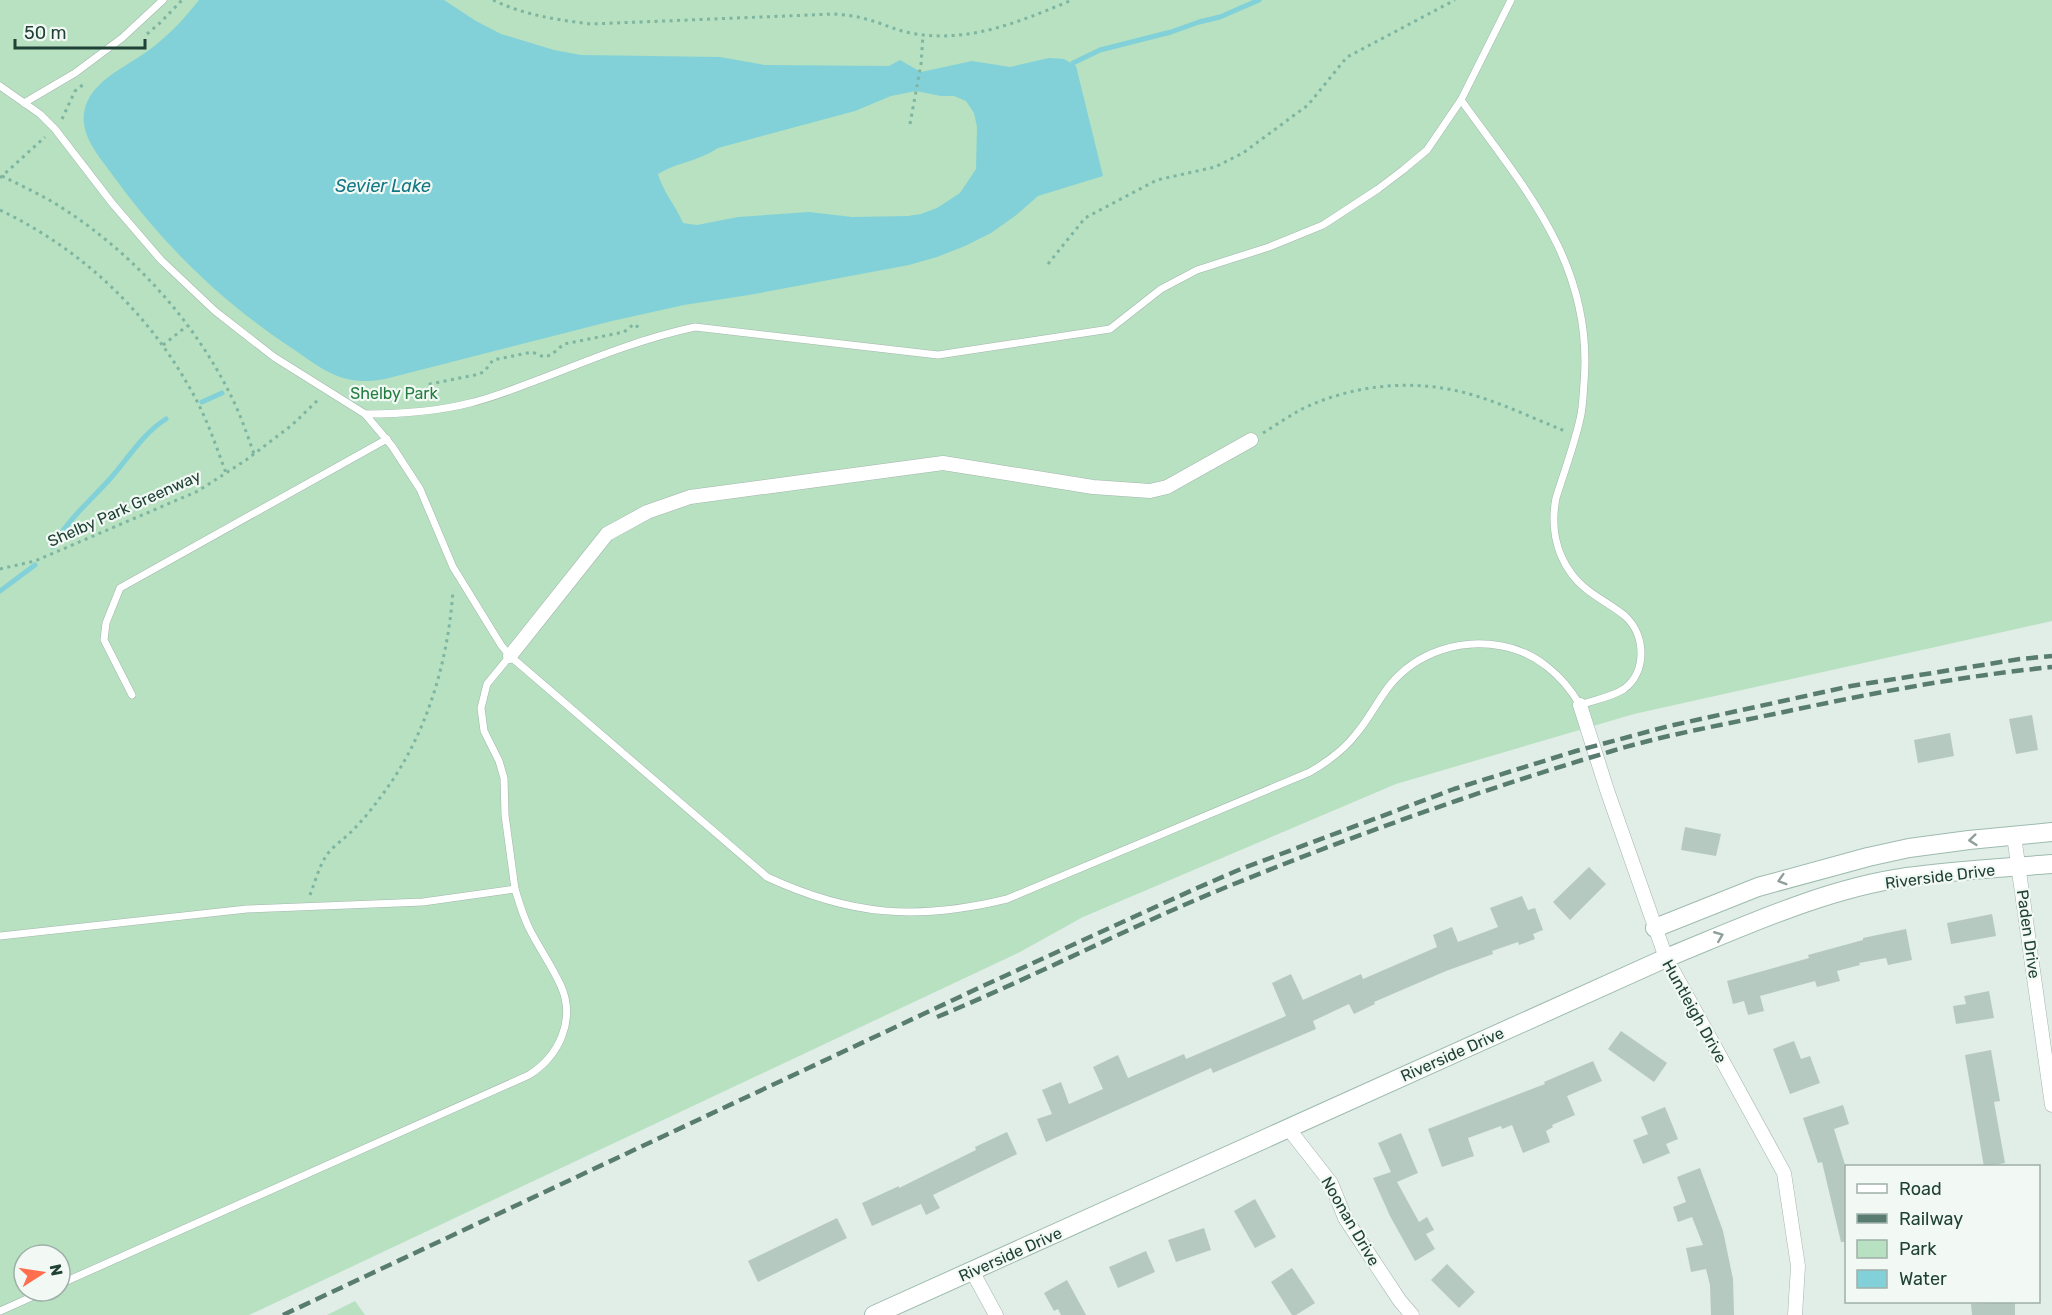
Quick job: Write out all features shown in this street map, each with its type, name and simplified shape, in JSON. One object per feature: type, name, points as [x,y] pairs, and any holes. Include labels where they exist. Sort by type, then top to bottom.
[{"type":"street","points":[[510,656],[607,534],[636,517],[668,503],[712,494],[943,463],[1093,487],[1150,491],[1167,487],[1251,440]]},
{"type":"street","name":"Huntleigh Drive","points":[[1580,705],[1666,958],[1785,1173],[1798,1266],[1795,1315]]},
{"type":"street","name":"Riverside Drive","points":[[1655,928],[1758,887],[1824,868],[1909,848],[2052,832]]},
{"type":"street","name":"Paden Drive","points":[[2014,836],[2052,1105]]},
{"type":"street","name":"Riverside Drive","points":[[874,1315],[1666,958],[1773,915],[1846,891],[1906,877],[2052,864]]},
{"type":"street","name":"Noonan Drive","points":[[1288,1128],[1331,1183],[1345,1218],[1400,1301],[1412,1315]]},
{"type":"street","points":[[972,1271],[996,1315]]},
{"type":"lane","points":[[24,103],[75,74],[122,38],[163,0]]},
{"type":"lane","points":[[365,414],[433,411],[471,403],[504,393],[659,334],[696,327],[938,355],[1110,329],[1161,289],[1197,270],[1297,237],[1323,225],[1378,189],[1426,150],[1461,100],[1511,0]]},
{"type":"lane","points":[[0,86],[40,114],[55,129],[112,203],[161,260],[223,318],[274,357],[365,414],[387,439],[420,489],[453,567],[510,656],[767,877],[799,892],[833,903],[867,910],[902,913],[972,908],[1007,899],[1310,772],[1335,756],[1347,745],[1401,673],[1424,657],[1450,647],[1478,643],[1492,644],[1525,653],[1555,672],[1580,705],[1615,693],[1627,686],[1636,675],[1641,653],[1638,636],[1630,621],[1579,583],[1565,565],[1555,532],[1554,509],[1581,418],[1586,355],[1580,306],[1570,270],[1553,233],[1529,194],[1461,100]]},
{"type":"lane","points":[[132,695],[104,640],[106,623],[120,588],[387,439]]},
{"type":"lane","points":[[72,1279],[529,1075],[553,1054],[561,1040],[565,1025],[565,1001],[561,986],[528,927],[515,889],[505,815],[504,778],[499,761],[484,731],[482,716],[482,699],[487,684],[510,656]]},
{"type":"lane","points":[[0,936],[247,909],[423,902],[515,889]]},
{"type":"lane","points":[[0,1311],[18,1303]]},
{"type":"path","points":[[143,37],[182,0]]},
{"type":"path","points":[[493,0],[531,14],[560,21],[591,24],[834,14],[857,16],[891,29],[923,35],[955,36],[998,29],[1072,0]]},
{"type":"path","points":[[1048,264],[1085,219],[1157,180],[1215,167],[1243,153],[1308,105],[1347,57],[1455,0]]},
{"type":"path","points":[[910,124],[921,64],[923,35]]},
{"type":"path","points":[[93,76],[75,91],[64,117],[55,129],[1,177],[51,201],[96,232],[138,268],[175,309],[207,354],[234,402],[254,454]]},
{"type":"path","points":[[0,210],[61,245],[99,274],[133,308],[163,345],[189,385],[205,417],[226,473]]},
{"type":"path","points":[[433,411],[430,384],[484,372],[493,360],[532,352],[544,357],[551,355],[564,345],[624,332],[634,324]]},
{"type":"path","points":[[163,345],[187,326]]},
{"type":"path","points":[[1251,440],[1301,410],[1326,399],[1380,386],[1408,385],[1436,387],[1464,393],[1575,435]]},
{"type":"path","name":"Shelby Park Greenway","points":[[0,569],[35,561],[198,491],[254,454],[292,425],[328,391]]},
{"type":"path","points":[[305,907],[326,856],[355,828],[380,798],[402,765],[421,730],[435,692],[445,654],[452,613],[453,567]]},
{"type":"green space","name":"Shelby Park","points":[[0,0],[2052,0],[2052,621],[1634,714],[1396,784],[1083,917],[1020,952],[249,1315],[0,1315]]},
{"type":"green space","points":[[355,1301],[365,1315],[327,1315]]},
{"type":"water","name":"Sevier Lake","points":[[199,0],[444,0],[501,34],[554,50],[581,55],[720,57],[765,65],[889,66],[900,60],[921,72],[972,61],[1010,67],[1049,58],[1064,59],[1076,66],[1103,176],[1038,196],[991,233],[937,257],[909,265],[684,305],[385,379],[351,380],[316,365],[267,331],[196,271],[133,202],[88,139],[84,113],[94,90],[164,38]],"holes":[[[916,91],[954,96],[966,101],[974,113],[977,127],[976,169],[960,193],[937,208],[921,214],[852,217],[809,212],[738,217],[697,225],[683,223],[658,174],[718,148],[855,111],[891,96]]]},
{"type":"building","points":[[2032,715],[2038,750],[2016,754],[2009,719]]},
{"type":"building","points":[[1950,733],[1954,756],[1918,763],[1914,740]]},
{"type":"building","points":[[1685,827],[1721,834],[1716,856],[1681,850]]},
{"type":"building","points":[[1589,867],[1606,884],[1570,920],[1553,902]]},
{"type":"building","points":[[1522,896],[1528,910],[1535,908],[1543,930],[1533,934],[1535,939],[1492,951],[1493,954],[1446,971],[1374,1002],[1375,1004],[1354,1014],[1349,1004],[1313,1021],[1316,1029],[1213,1073],[1211,1068],[1046,1142],[1037,1119],[1052,1114],[1042,1090],[1061,1082],[1069,1104],[1103,1089],[1093,1067],[1118,1055],[1128,1078],[1184,1054],[1186,1059],[1286,1016],[1272,983],[1291,974],[1303,1000],[1361,974],[1363,979],[1437,947],[1433,935],[1452,927],[1458,942],[1498,927],[1490,908]]},
{"type":"building","points":[[1992,914],[1996,936],[1951,944],[1947,923]]},
{"type":"building","points":[[1906,929],[1912,960],[1888,965],[1886,958],[1859,963],[1860,965],[1837,971],[1840,981],[1817,987],[1815,981],[1760,996],[1764,1011],[1748,1015],[1744,1001],[1733,1004],[1727,981],[1809,958],[1808,955],[1863,940],[1863,938]]},
{"type":"building","points":[[1989,991],[1994,1018],[1956,1024],[1953,1006],[1966,1004],[1964,996]]},
{"type":"building","points":[[1621,1031],[1667,1063],[1654,1082],[1608,1049]]},
{"type":"building","points":[[1794,1041],[1801,1059],[1810,1056],[1820,1083],[1790,1094],[1773,1049]]},
{"type":"building","points":[[1991,1050],[2000,1101],[1994,1102],[2005,1163],[1984,1165],[1965,1055]]},
{"type":"building","points":[[1593,1061],[1602,1081],[1567,1096],[1575,1115],[1552,1125],[1553,1127],[1546,1131],[1550,1142],[1523,1153],[1512,1125],[1502,1129],[1501,1126],[1468,1138],[1474,1156],[1442,1167],[1428,1129],[1545,1084],[1544,1082]]},
{"type":"building","points":[[1843,1105],[1849,1124],[1834,1129],[1845,1165],[1845,1242],[1841,1242],[1822,1162],[1818,1163],[1803,1118]]},
{"type":"building","points":[[1665,1107],[1678,1139],[1666,1144],[1670,1153],[1643,1164],[1633,1140],[1648,1134],[1641,1117]]},
{"type":"building","points":[[1007,1132],[1017,1154],[933,1195],[940,1208],[926,1215],[921,1204],[872,1226],[862,1203],[899,1186],[899,1188]]},
{"type":"building","points":[[1401,1133],[1418,1173],[1397,1182],[1419,1222],[1427,1217],[1434,1230],[1426,1234],[1435,1249],[1415,1261],[1390,1216],[1373,1178],[1391,1172],[1378,1143]]},
{"type":"building","points":[[1700,1168],[1723,1231],[1733,1279],[1734,1315],[1711,1315],[1710,1285],[1706,1269],[1691,1272],[1686,1248],[1703,1245],[1692,1217],[1678,1222],[1673,1207],[1686,1202],[1677,1177]]},
{"type":"building","points":[[1255,1199],[1276,1237],[1255,1248],[1234,1211]]},
{"type":"building","points":[[837,1218],[847,1238],[758,1282],[748,1261]]},
{"type":"building","points":[[1204,1228],[1211,1250],[1176,1262],[1168,1240]]},
{"type":"building","points":[[1146,1251],[1155,1272],[1118,1288],[1109,1267]]},
{"type":"building","points":[[1447,1264],[1475,1292],[1459,1308],[1431,1280]]},
{"type":"building","points":[[1292,1268],[1315,1303],[1296,1315],[1292,1315],[1271,1282]]},
{"type":"building","points":[[1067,1280],[1086,1315],[1061,1315],[1058,1309],[1054,1311],[1044,1293]]},
{"type":"building","points":[[2015,1303],[2015,1315],[1972,1315],[1971,1304]]},
{"type":"waterway","points":[[1073,63],[1100,50],[1220,17],[1259,0]]},
{"type":"waterway","points":[[202,402],[222,393]]},
{"type":"waterway","points":[[53,547],[71,520],[109,480],[142,439],[166,419]]},
{"type":"waterway","points":[[0,591],[35,565]]},
{"type":"railway","points":[[283,1315],[985,985],[1197,888],[1241,869],[1454,789],[1576,751],[1669,726],[1851,686],[2052,656]]},
{"type":"railway","points":[[937,1017],[1244,880],[1381,827],[1566,765],[1676,734],[1850,698],[1951,680],[2052,667]]}]
